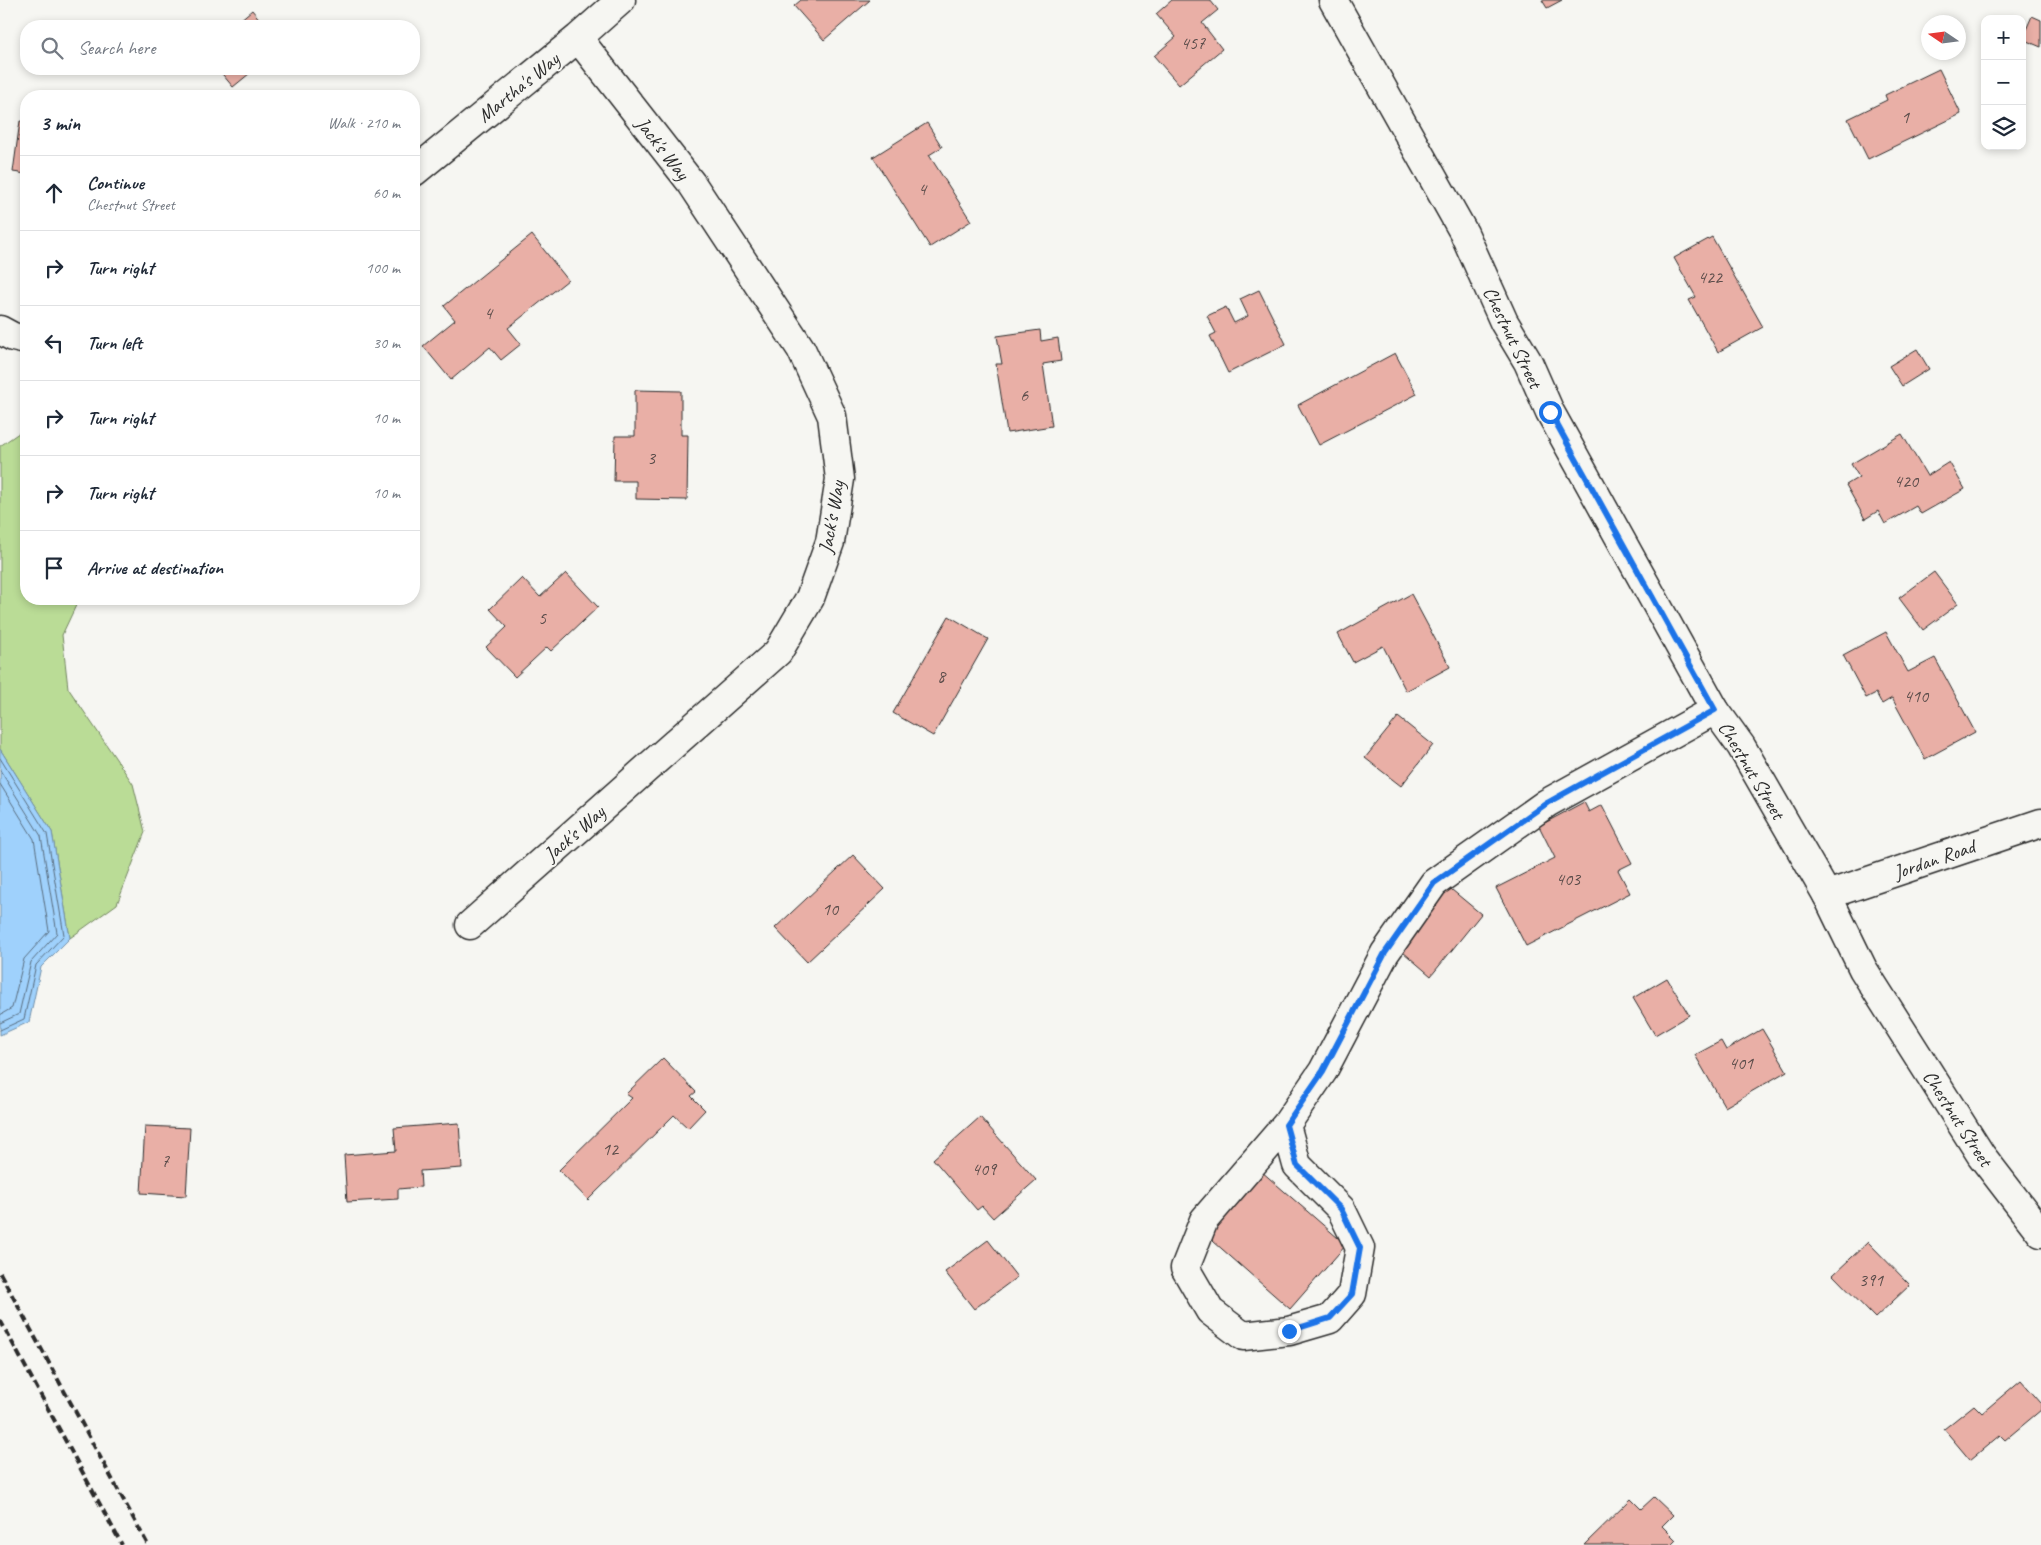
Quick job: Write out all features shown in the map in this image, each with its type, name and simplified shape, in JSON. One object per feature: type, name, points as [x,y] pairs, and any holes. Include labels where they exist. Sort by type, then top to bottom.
[{"type":"street","name":"Martha's Way","points":[[420,167],[578,38],[621,0]]},
{"type":"street","name":"Chestnut Street","points":[[1333,0],[1464,233],[1504,322],[1528,362],[1550,412],[1715,710],[1741,746],[1827,895],[1863,969],[1976,1147],[2041,1233]]},
{"type":"street","name":"Jack's Way","points":[[470,925],[778,652],[810,598],[830,542],[840,480],[832,416],[801,349],[692,184],[578,38]]},
{"type":"street","points":[[0,330],[20,339]]},
{"type":"street","points":[[1286,1125],[1297,1165],[1341,1209],[1360,1248],[1352,1294],[1330,1318],[1289,1331],[1243,1336],[1210,1311],[1186,1268],[1204,1220],[1286,1125],[1323,1071],[1385,953],[1434,883],[1547,803],[1715,710]]},
{"type":"street","name":"Jordan Road","points":[[1827,895],[2041,823]]},
{"type":"green space","points":[[20,432],[20,605],[76,605],[62,635],[68,688],[133,784],[145,832],[117,904],[70,938],[52,832],[0,749],[0,446]]},
{"type":"water","points":[[0,749],[52,832],[70,938],[41,967],[29,1022],[0,1035]]},
{"type":"building","points":[[801,0],[870,0],[824,40],[794,6]]},
{"type":"building","points":[[1172,0],[1210,0],[1218,10],[1202,23],[1222,49],[1179,85],[1154,56],[1176,37],[1156,14]]},
{"type":"building","points":[[1542,0],[1562,0],[1547,8]]},
{"type":"building","points":[[252,10],[260,20],[240,20]]},
{"type":"building","points":[[2032,16],[2041,20],[2041,47],[2026,41],[2026,30]]},
{"type":"building","points":[[1939,69],[1961,114],[1868,159],[1848,119],[1887,100],[1885,95]]},
{"type":"building","points":[[223,75],[248,75],[233,87]]},
{"type":"building","points":[[20,121],[20,173],[13,172]]},
{"type":"building","points":[[927,123],[942,147],[929,155],[971,221],[930,247],[873,157]]},
{"type":"building","points":[[532,235],[568,280],[508,328],[521,344],[501,360],[490,347],[451,380],[423,346],[455,320],[444,306]]},
{"type":"building","points":[[1712,237],[1763,327],[1718,352],[1689,300],[1696,297],[1674,258]]},
{"type":"building","points":[[1259,290],[1286,344],[1228,373],[1210,336],[1216,333],[1207,316],[1226,307],[1234,323],[1248,316],[1240,299]]},
{"type":"building","points":[[1040,330],[1041,341],[1058,338],[1061,361],[1043,364],[1052,426],[1007,433],[996,364],[1002,364],[997,336]]},
{"type":"building","points":[[1917,349],[1929,369],[1902,386],[1889,366]]},
{"type":"building","points":[[1395,353],[1417,394],[1319,445],[1298,405]]},
{"type":"building","points":[[635,390],[681,391],[681,435],[688,435],[687,500],[636,499],[636,481],[614,481],[615,436],[635,436]]},
{"type":"building","points":[[1902,434],[1927,476],[1949,462],[1965,489],[1921,514],[1916,506],[1885,524],[1878,511],[1865,519],[1846,485],[1859,477],[1851,464]]},
{"type":"building","points":[[1934,572],[1958,604],[1923,630],[1899,598]]},
{"type":"building","points":[[566,573],[598,607],[551,651],[547,647],[515,677],[486,647],[507,627],[490,609],[522,578],[540,597]]},
{"type":"building","points":[[1411,594],[1450,667],[1406,691],[1383,646],[1353,662],[1338,634]]},
{"type":"building","points":[[949,616],[988,639],[933,736],[893,713]]},
{"type":"building","points":[[1886,632],[1908,672],[1935,658],[1975,732],[1925,759],[1892,698],[1882,704],[1876,693],[1866,698],[1843,655]]},
{"type":"building","points":[[1398,717],[1433,745],[1401,786],[1365,758]]},
{"type":"building","points":[[1584,802],[1589,812],[1602,805],[1632,863],[1618,870],[1630,893],[1526,946],[1496,888],[1555,858],[1539,826]]},
{"type":"building","points":[[853,855],[885,889],[807,962],[775,928]]},
{"type":"building","points":[[1446,885],[1481,914],[1431,976],[1396,946]]},
{"type":"building","points":[[1667,978],[1689,1015],[1655,1035],[1633,998]]},
{"type":"building","points":[[1762,1029],[1787,1071],[1725,1107],[1695,1055],[1721,1041],[1726,1050]]},
{"type":"building","points":[[663,1058],[696,1092],[691,1096],[705,1110],[688,1128],[674,1115],[588,1200],[559,1170],[632,1098],[626,1094]]},
{"type":"building","points":[[980,1117],[1036,1180],[993,1218],[982,1206],[977,1210],[933,1159]]},
{"type":"building","points":[[459,1123],[462,1168],[420,1171],[421,1187],[398,1189],[398,1199],[347,1202],[344,1155],[396,1151],[394,1128]]},
{"type":"building","points":[[145,1126],[190,1128],[186,1196],[141,1193]]},
{"type":"building","points":[[1261,1171],[1346,1245],[1290,1309],[1205,1234]]},
{"type":"building","points":[[988,1240],[1017,1277],[974,1309],[945,1272]]},
{"type":"building","points":[[1868,1242],[1910,1285],[1875,1318],[1833,1275]]},
{"type":"building","points":[[2021,1380],[2041,1403],[2041,1410],[2005,1440],[2000,1435],[1970,1460],[1944,1429],[1974,1405],[1982,1413]]},
{"type":"building","points":[[1654,1497],[1673,1515],[1662,1526],[1676,1540],[1671,1545],[1584,1545],[1631,1499],[1641,1509]]},
{"type":"railway","points":[[0,1273],[148,1545]]},
{"type":"railway","points":[[0,1320],[122,1545]]},
{"type":"route","points":[[1289,1331],[1330,1318],[1352,1294],[1360,1248],[1341,1209],[1297,1165],[1286,1125],[1323,1071],[1385,953],[1434,883],[1547,803],[1715,710],[1550,412]]}]
